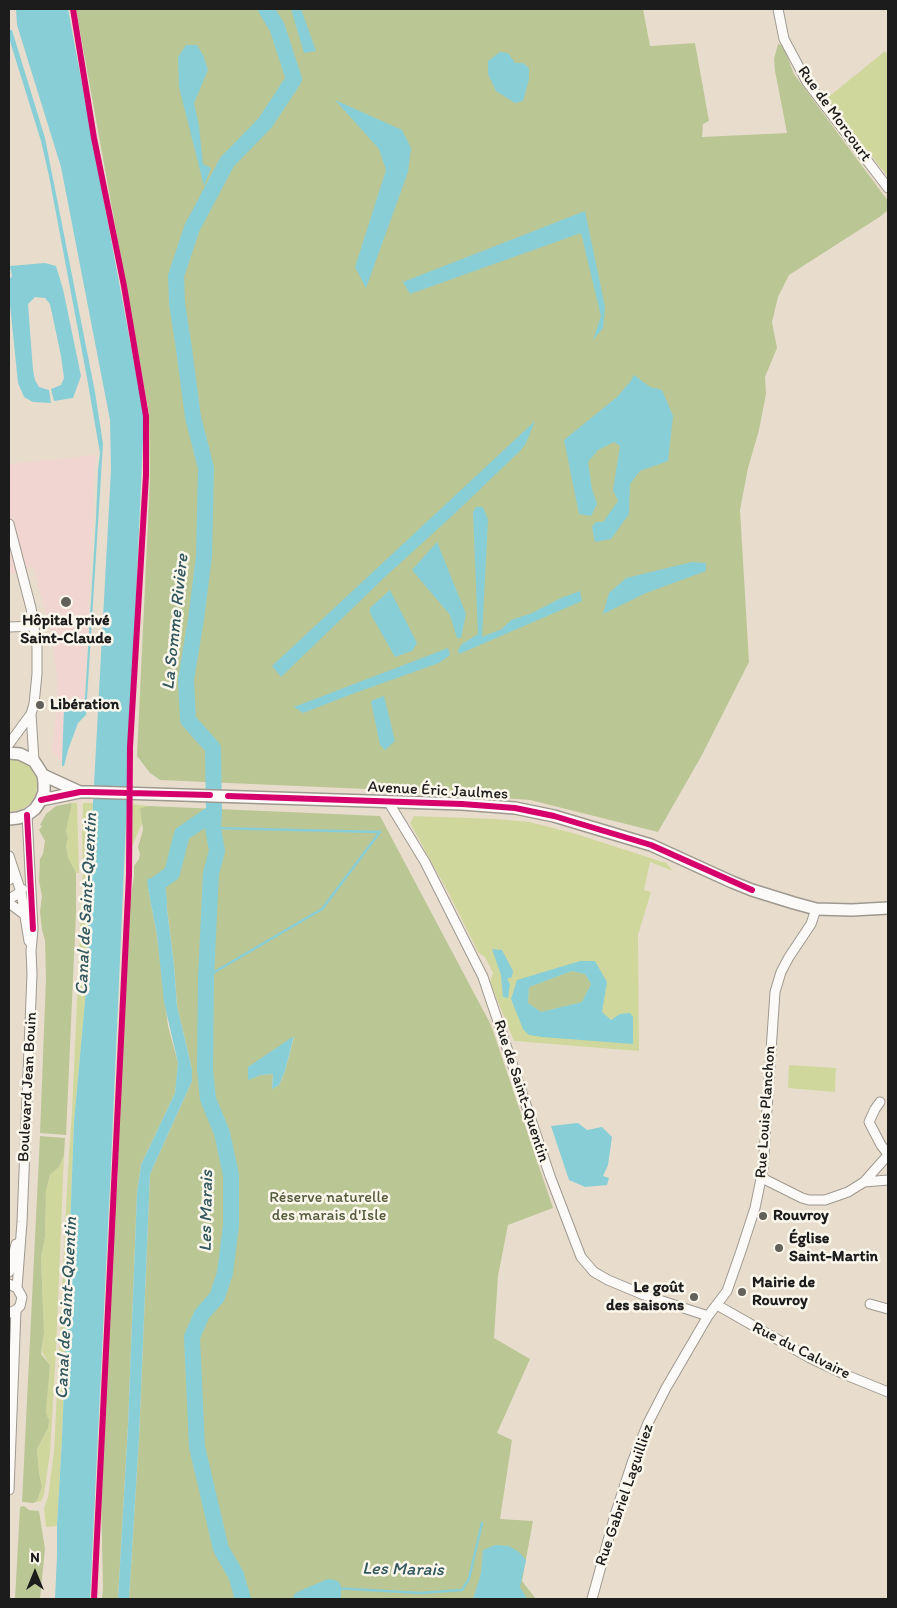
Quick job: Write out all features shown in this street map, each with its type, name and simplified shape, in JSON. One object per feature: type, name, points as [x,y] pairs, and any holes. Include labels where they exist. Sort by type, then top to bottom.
[{"type":"main road","points":[[9,753],[20,754],[34,761],[42,775],[44,792],[35,809],[26,815],[9,819]]},
{"type":"main road","points":[[42,775],[85,792]]},
{"type":"main road","points":[[41,800],[85,792]]},
{"type":"main road","name":"Avenue Éric Jaulmes","points":[[85,792],[462,804],[506,808],[554,816],[651,845],[752,890],[816,909],[888,908]]},
{"type":"street","name":"Rue de Morcourt","points":[[778,9],[784,39],[807,82],[888,188]]},
{"type":"street","points":[[9,524],[35,626],[37,647],[34,704],[31,714],[9,744]]},
{"type":"street","points":[[9,627],[35,626]]},
{"type":"street","points":[[31,714],[34,761]]},
{"type":"street","name":"Rue de Saint-Quentin","points":[[389,802],[425,862],[483,977],[550,1176],[581,1257],[594,1272],[608,1280],[644,1295],[708,1316]]},
{"type":"street","points":[[26,815],[33,929],[31,951]]},
{"type":"street","points":[[10,860],[21,892],[31,951]]},
{"type":"street","points":[[9,880],[10,860]]},
{"type":"street","points":[[9,899],[21,892],[29,871]]},
{"type":"street","points":[[9,903],[25,915]]},
{"type":"street","name":"Rue Louis Planchon","points":[[708,1316],[727,1291],[755,1208],[762,1178],[775,992],[788,957],[811,924],[816,909]]},
{"type":"street","name":"Boulevard Jean Bouin","points":[[12,1312],[22,1302],[20,1292],[13,1286],[22,1222],[31,1029],[31,951]]},
{"type":"street","points":[[762,1178],[802,1198],[817,1201],[841,1195],[864,1182],[888,1155],[870,1122],[875,1108],[880,1102]]},
{"type":"street","points":[[864,1182],[888,1180]]},
{"type":"street","name":"Boulevard Jean Bouin","points":[[9,1272],[22,1222]]},
{"type":"street","name":"Rue du Calvaire","points":[[717,1304],[810,1358],[888,1392]]},
{"type":"street","points":[[870,1304],[888,1309]]},
{"type":"street","points":[[9,1490],[14,1364],[12,1312]]},
{"type":"street","name":"Rue Gabriel Laguilliez","points":[[592,1599],[614,1515],[648,1423],[708,1316]]},
{"type":"street","points":[[9,1339],[14,1364]]},
{"type":"shaded area","name":"Hôpital privé Saint-Claude","points":[[96,455],[84,711],[64,710],[62,763],[52,751],[56,715],[57,678],[52,638],[33,566],[9,574],[9,464]]},
{"type":"green space","points":[[76,9],[643,9],[650,46],[695,43],[709,121],[703,124],[702,137],[787,133],[774,59],[778,44],[783,46],[794,74],[888,201],[888,210],[789,275],[778,297],[772,322],[777,348],[765,377],[766,394],[740,510],[749,662],[702,755],[658,832],[530,800],[389,790],[160,780],[150,773],[137,756],[150,479],[149,413]]},
{"type":"green space","points":[[885,51],[888,55],[888,177],[826,99]]},
{"type":"green space","points":[[9,759],[17,759],[25,763],[32,769],[36,777],[36,794],[24,808],[16,811],[9,811]]},
{"type":"green space","points":[[72,803],[77,803],[79,873],[76,873],[68,857],[66,846],[68,838],[66,830]]},
{"type":"green space","points":[[72,803],[66,831],[68,838],[66,846],[68,857],[76,873],[76,912],[66,1135],[40,1133],[46,978],[45,940],[40,912],[42,896],[39,881],[40,859],[43,854],[45,841],[39,830],[46,814],[56,806]]},
{"type":"green space","points":[[83,803],[93,803],[85,1001],[74,1122],[57,1526],[46,1527],[44,1508],[48,1497],[54,1451],[72,1111],[83,867]]},
{"type":"green space","points":[[131,804],[149,806],[131,849]]},
{"type":"green space","name":"Réserve naturelle des marais d'Isle","points":[[144,807],[380,816],[491,1025],[553,1208],[508,1225],[498,1276],[494,1338],[530,1359],[497,1433],[512,1440],[500,1519],[533,1521],[522,1581],[536,1599],[129,1599],[139,1438],[150,1174],[192,1081],[192,1069],[177,1006],[164,885],[148,888],[157,935],[168,1026],[178,1063],[177,1077],[175,1093],[141,1165],[137,1193],[128,1425],[118,1599],[102,1599],[101,1494],[118,1178],[118,1138],[129,909],[134,866],[139,859],[138,847],[143,830],[140,809]],"holes":[[[294,1037],[285,1071],[279,1085],[272,1089],[273,1074],[248,1079]]]},
{"type":"green space","points":[[414,816],[529,822],[573,833],[666,863],[673,871],[650,862],[644,890],[651,892],[638,935],[639,1051],[514,1041],[490,982],[493,973],[485,957],[478,952],[410,823]]},
{"type":"green space","points":[[572,971],[585,974],[591,984],[582,1002],[541,1012],[528,1003],[529,987]]},
{"type":"green space","points":[[789,1065],[836,1068],[835,1092],[788,1088]]},
{"type":"green space","points":[[40,1136],[65,1138],[64,1155],[59,1167],[50,1175],[46,1191],[45,1237],[41,1257],[44,1333],[41,1354],[50,1365],[46,1413],[49,1420],[48,1428],[37,1449],[42,1487],[37,1501],[33,1503],[22,1502]]},
{"type":"green space","points":[[64,1155],[50,1453],[44,1495],[41,1501],[33,1503],[37,1501],[42,1487],[37,1449],[49,1420],[46,1413],[50,1365],[42,1352],[44,1333],[41,1257],[45,1237],[46,1191],[50,1175],[59,1167]]},
{"type":"green space","points":[[24,1506],[29,1510],[39,1511],[45,1549],[40,1599],[15,1599],[20,1507]]},
{"type":"water","name":"Canal de Saint-Quentin","points":[[16,9],[68,9],[144,416],[90,1599],[55,1599],[74,1122],[85,1001],[93,803],[111,470],[110,420],[61,167],[17,25]]},
{"type":"water","points":[[291,9],[301,9],[316,51],[304,53]]},
{"type":"water","points":[[9,30],[12,30],[45,138],[95,392],[103,444],[86,715],[78,723],[64,766],[62,766],[62,763],[64,709],[83,711],[85,697],[100,453],[49,176],[41,141],[9,38]]},
{"type":"water","points":[[186,45],[197,45],[208,70],[194,103],[199,126],[203,164],[211,168],[204,186],[179,87],[178,57]]},
{"type":"water","points":[[500,52],[508,53],[515,63],[523,63],[529,68],[529,79],[523,101],[515,103],[496,91],[488,74],[488,61]]},
{"type":"water","points":[[335,100],[402,130],[411,148],[408,172],[366,288],[355,267],[386,170],[379,149]]},
{"type":"water","points":[[585,211],[605,307],[603,328],[593,340],[601,316],[581,233],[410,294],[403,282]]},
{"type":"water","points":[[45,263],[56,266],[63,289],[81,376],[73,398],[54,401],[51,389],[61,385],[64,378],[61,356],[50,304],[45,298],[35,297],[28,304],[33,370],[39,387],[49,390],[51,403],[33,402],[24,397],[18,383],[9,295],[9,280],[12,276],[10,266]]},
{"type":"water","points":[[634,375],[650,387],[662,390],[673,416],[668,461],[640,471],[630,484],[629,514],[611,539],[595,542],[592,527],[596,522],[603,522],[618,501],[613,490],[620,446],[614,442],[598,450],[588,462],[592,489],[597,504],[591,516],[579,514],[564,440],[617,397]]},
{"type":"water","points":[[535,421],[521,450],[281,677],[272,666]]},
{"type":"water","points":[[476,507],[483,507],[488,520],[482,637],[502,629],[511,620],[532,613],[561,598],[580,591],[582,601],[459,654],[458,650],[462,644],[478,634],[473,512]]},
{"type":"water","points":[[437,542],[466,614],[461,638],[457,638],[450,615],[412,570]]},
{"type":"water","points":[[692,562],[706,563],[706,571],[646,593],[603,614],[609,593],[626,578]]},
{"type":"water","points":[[390,590],[417,643],[412,651],[395,657],[370,613],[370,608]]},
{"type":"water","points":[[448,648],[450,655],[439,663],[303,713],[294,707]]},
{"type":"water","points":[[384,696],[395,741],[385,750],[380,745],[371,701]]},
{"type":"water","points":[[158,877],[164,885],[177,1006],[192,1069],[192,1081],[150,1174],[139,1438],[129,1599],[118,1599],[128,1425],[137,1193],[141,1165],[175,1093],[178,1063],[164,1002],[157,935],[147,879]]},
{"type":"water","points":[[492,949],[502,950],[513,971],[512,977],[507,979],[510,984],[508,998],[503,997],[501,975]]},
{"type":"water","points":[[580,961],[595,961],[607,982],[602,1012],[611,1020],[620,1014],[630,1013],[633,1017],[633,1044],[529,1035],[523,1029],[511,999],[517,980]],"holes":[[[572,971],[585,974],[591,984],[582,1002],[541,1012],[528,1003],[529,987]]]},
{"type":"water","points":[[294,1036],[285,1071],[279,1085],[272,1089],[273,1074],[261,1075],[248,1080],[248,1067]]},
{"type":"water","points":[[578,1123],[587,1130],[602,1127],[612,1137],[608,1165],[603,1176],[609,1178],[607,1185],[585,1187],[569,1180],[551,1126]]},
{"type":"water","points":[[495,1545],[509,1546],[519,1552],[526,1560],[520,1587],[527,1599],[473,1599],[481,1573],[483,1550]]},
{"type":"waterway","name":"La Somme Rivière","points":[[159,902],[157,884],[172,873],[182,834],[214,812],[213,748],[188,720],[186,680],[204,556],[206,468],[193,417],[177,303],[176,276],[192,228],[227,162],[265,123],[294,79],[277,27],[266,9]]},
{"type":"waterway","name":"Les Marais","points":[[214,812],[213,828],[217,851],[211,873],[206,977],[205,1070],[208,1099],[222,1133],[231,1175],[231,1225],[225,1273],[217,1297],[202,1314],[192,1337],[197,1447],[221,1549],[236,1575],[243,1599]]},
{"type":"waterway","points":[[206,977],[322,909],[380,832],[213,828]]},
{"type":"waterway","name":"Les Marais","points":[[333,1588],[420,1593],[462,1590],[469,1579],[482,1523]]},
{"type":"waterway","points":[[301,1599],[329,1587],[333,1588],[333,1599]]},
{"type":"cycle path","points":[[73,9],[94,138],[124,286],[146,416],[146,475],[130,747],[129,875],[94,1599]]},
{"type":"cycle path","points":[[41,800],[80,792],[210,795]]},
{"type":"cycle path","points":[[228,796],[462,804],[515,808],[554,816],[651,845],[752,890]]},
{"type":"cycle path","points":[[27,815],[33,929]]},
{"type":"place","name":"Hôpital privé Saint-Claude","points":[[66,602]]},
{"type":"place","name":"Libération","points":[[40,705]]},
{"type":"place","name":"Rouvroy","points":[[763,1216]]},
{"type":"place","name":"Église Saint-Martin","points":[[779,1248]]},
{"type":"place","name":"Mairie de Rouvroy","points":[[742,1292]]},
{"type":"place","name":"Le goût des saisons","points":[[694,1297]]}]
